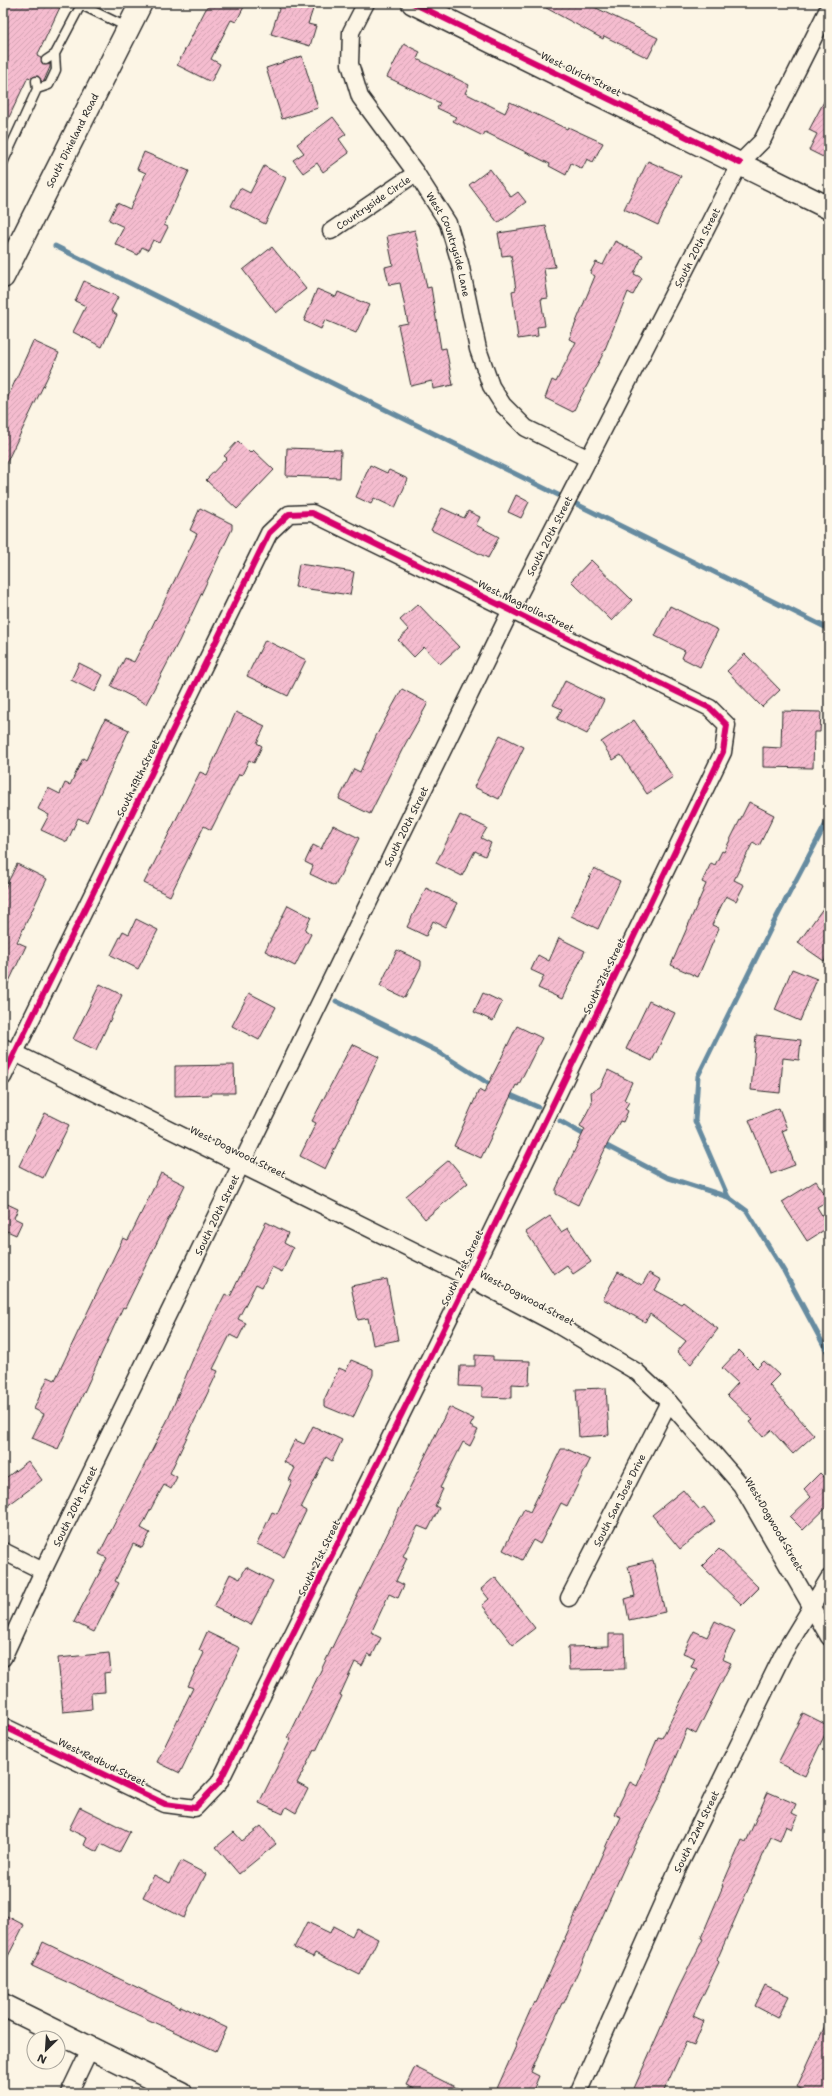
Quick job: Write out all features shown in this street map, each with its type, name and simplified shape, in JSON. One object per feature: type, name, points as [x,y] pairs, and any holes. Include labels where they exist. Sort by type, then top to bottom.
[{"type":"street","name":"South Dixieland Road","points":[[3,275],[141,3]]},
{"type":"street","name":"West Countryside Lane","points":[[366,3],[351,32],[350,64],[360,97],[416,173],[448,223],[460,263],[478,349],[491,386],[503,405],[526,428],[589,459]]},
{"type":"street","name":"West Olrich Street","points":[[413,3],[829,208]]},
{"type":"street","name":"South 20th Street","points":[[3,1658],[43,1571],[242,1166],[511,610],[577,484],[740,163],[764,138],[829,7]]},
{"type":"street","name":"Countryside Circle","points":[[331,231],[416,173]]},
{"type":"street","name":"West Magnolia Street","points":[[312,513],[710,708],[727,725]]},
{"type":"street","name":"South 19th Street","points":[[3,1077],[9,1050],[269,534],[289,514],[312,513]]},
{"type":"street","name":"South 21st Street","points":[[195,1808],[219,1783],[469,1278],[723,752],[727,725]]},
{"type":"street","name":"West Dogwood Street","points":[[9,1050],[469,1278],[556,1324],[637,1372],[669,1402],[741,1484],[829,1637]]},
{"type":"street","name":"South San Jose Drive","points":[[570,1598],[669,1402]]},
{"type":"street","points":[[3,1551],[43,1571]]},
{"type":"street","name":"South 22nd Street","points":[[578,2093],[677,1870],[783,1654],[810,1606],[829,1578]]},
{"type":"street","name":"West Redbud Street","points":[[3,1726],[165,1804],[195,1808]]},
{"type":"street","points":[[3,2005],[181,2093]]},
{"type":"street","points":[[69,2093],[90,2049]]},
{"type":"lane","points":[[46,60],[55,54],[81,4],[128,28]]},
{"type":"lane","points":[[3,164],[36,85],[49,85],[56,70],[55,54]]},
{"type":"building","points":[[3,3],[62,3],[37,56],[41,58],[43,65],[50,64],[44,81],[42,82],[38,76],[31,78],[28,77],[3,130]]},
{"type":"building","points":[[209,3],[246,3],[236,22],[231,20],[211,59],[220,64],[211,82],[177,65]]},
{"type":"building","points":[[281,3],[315,3],[308,24],[316,26],[310,46],[271,34]]},
{"type":"building","points":[[537,3],[586,3],[658,38],[648,58],[604,36],[603,39]]},
{"type":"building","points":[[404,44],[420,52],[417,59],[469,85],[465,93],[505,113],[510,102],[567,129],[568,127],[603,143],[593,162],[587,159],[582,169],[571,163],[566,175],[549,166],[550,164],[485,132],[483,136],[453,121],[456,117],[437,108],[440,103],[387,77]]},
{"type":"building","points":[[302,56],[318,108],[282,119],[266,68]]},
{"type":"building","points":[[829,92],[829,160],[809,150],[817,134],[809,130]]},
{"type":"building","points":[[333,117],[346,134],[339,139],[349,153],[323,172],[317,163],[303,173],[293,160],[304,153],[297,144]]},
{"type":"building","points":[[144,152],[189,171],[164,225],[168,227],[160,243],[153,240],[148,250],[142,247],[138,255],[115,244],[124,227],[109,220],[117,203],[130,209],[146,173],[137,169]]},
{"type":"building","points":[[648,161],[681,176],[658,225],[624,209]]},
{"type":"building","points":[[264,166],[286,178],[265,224],[231,206],[240,188],[250,193]]},
{"type":"building","points":[[490,169],[511,197],[518,192],[526,202],[498,223],[469,185]]},
{"type":"building","points":[[546,226],[555,267],[544,268],[548,298],[541,299],[545,326],[537,327],[538,336],[518,339],[512,291],[516,290],[511,255],[502,256],[498,233]]},
{"type":"building","points":[[415,230],[427,288],[431,287],[441,349],[446,348],[453,385],[433,389],[432,381],[411,386],[398,325],[408,323],[400,283],[389,285],[385,267],[393,265],[387,236]]},
{"type":"building","points":[[615,241],[643,255],[634,274],[642,278],[633,295],[628,292],[603,354],[573,412],[545,398],[552,380],[556,382],[576,342],[569,339],[595,276],[590,273],[596,262],[603,265]]},
{"type":"building","points":[[272,247],[306,289],[276,313],[243,270]]},
{"type":"building","points":[[84,281],[118,297],[111,311],[117,315],[102,347],[73,332],[86,306],[75,301]]},
{"type":"building","points":[[317,289],[336,297],[338,292],[369,305],[356,333],[325,320],[321,329],[304,321]]},
{"type":"building","points":[[33,341],[59,353],[3,470],[3,408]]},
{"type":"building","points":[[238,441],[250,453],[253,450],[274,470],[237,509],[206,480],[227,458],[224,456]]},
{"type":"building","points":[[287,448],[341,450],[340,478],[286,476]]},
{"type":"building","points":[[370,465],[387,473],[389,470],[408,479],[395,508],[374,498],[371,504],[356,497]]},
{"type":"building","points":[[516,495],[529,502],[521,518],[508,512]]},
{"type":"building","points":[[200,508],[232,524],[232,529],[179,641],[146,704],[111,686],[125,658],[134,662],[145,641],[197,534],[190,530]]},
{"type":"building","points":[[442,508],[464,518],[468,511],[480,517],[476,525],[499,537],[488,558],[431,530]]},
{"type":"building","points":[[591,560],[632,600],[612,621],[571,581]]},
{"type":"building","points":[[299,564],[354,572],[350,595],[295,587]]},
{"type":"building","points":[[418,604],[459,647],[440,664],[424,647],[414,657],[398,640],[409,630],[400,620]]},
{"type":"building","points":[[670,606],[718,630],[700,667],[682,658],[685,651],[655,636]]},
{"type":"building","points":[[265,640],[306,660],[288,696],[247,676]]},
{"type":"building","points":[[745,654],[780,690],[762,707],[727,671]]},
{"type":"building","points":[[79,663],[103,675],[95,692],[71,680]]},
{"type":"building","points":[[565,681],[604,700],[587,734],[557,719],[562,709],[553,705]]},
{"type":"building","points":[[402,689],[428,703],[402,750],[370,814],[339,799],[354,769],[360,772],[376,736]]},
{"type":"building","points":[[782,711],[821,712],[820,732],[814,732],[813,768],[763,767],[763,747],[781,748]]},
{"type":"building","points":[[236,712],[265,726],[257,743],[262,746],[254,763],[249,760],[242,775],[239,774],[211,830],[204,826],[170,896],[144,883],[200,772],[207,775]]},
{"type":"building","points":[[105,719],[129,730],[87,822],[78,818],[67,842],[41,830],[49,815],[38,809],[48,788],[60,794],[65,783],[70,785],[83,758],[86,760]]},
{"type":"building","points":[[634,720],[673,777],[647,794],[621,755],[613,760],[601,742]]},
{"type":"building","points":[[500,735],[524,747],[499,799],[474,787]]},
{"type":"building","points":[[749,802],[774,815],[759,846],[753,842],[734,880],[744,885],[736,901],[726,896],[712,925],[719,928],[698,977],[671,965],[706,884],[702,882],[711,863],[715,865],[722,851],[724,852]]},
{"type":"building","points":[[460,815],[487,828],[481,838],[491,843],[485,856],[475,851],[462,876],[436,863]]},
{"type":"building","points":[[333,825],[359,838],[335,886],[310,874],[313,866],[305,862],[313,845],[321,849]]},
{"type":"building","points":[[17,864],[47,879],[17,942],[26,946],[3,994],[3,892]]},
{"type":"building","points":[[594,868],[620,881],[598,929],[571,916]]},
{"type":"building","points":[[426,888],[457,903],[445,927],[433,921],[426,936],[407,927]]},
{"type":"building","points":[[829,900],[829,954],[824,961],[798,943]]},
{"type":"building","points":[[288,905],[311,917],[305,930],[311,934],[295,966],[265,951]]},
{"type":"building","points":[[136,919],[158,930],[138,969],[111,955],[123,931],[129,934]]},
{"type":"building","points":[[559,938],[585,951],[562,999],[538,988],[544,976],[531,970],[538,955],[549,961]]},
{"type":"building","points":[[397,950],[421,961],[421,966],[405,998],[380,986]]},
{"type":"building","points":[[792,969],[817,979],[800,1021],[775,1010]]},
{"type":"building","points":[[100,984],[122,995],[96,1050],[73,1039]]},
{"type":"building","points":[[249,993],[276,1007],[259,1040],[232,1026]]},
{"type":"building","points":[[483,993],[502,1002],[493,1021],[474,1012]]},
{"type":"building","points":[[649,1001],[675,1013],[652,1061],[626,1049]]},
{"type":"building","points":[[517,1026],[542,1038],[518,1086],[516,1085],[481,1158],[454,1146],[479,1090],[484,1093]]},
{"type":"building","points":[[756,1035],[801,1040],[799,1060],[783,1058],[780,1093],[751,1090]]},
{"type":"building","points":[[352,1044],[379,1057],[325,1169],[300,1156],[316,1123],[312,1121]]},
{"type":"building","points":[[234,1065],[235,1093],[175,1096],[175,1066]]},
{"type":"building","points":[[608,1070],[632,1082],[624,1100],[629,1102],[625,1109],[628,1111],[623,1122],[620,1121],[609,1141],[578,1205],[556,1194],[556,1189],[585,1129],[580,1126],[592,1103],[591,1092],[600,1087]]},
{"type":"building","points":[[779,1108],[787,1129],[782,1131],[795,1165],[771,1174],[749,1120]]},
{"type":"building","points":[[45,1113],[69,1125],[43,1178],[19,1166]]},
{"type":"building","points":[[449,1160],[468,1183],[425,1219],[406,1196]]},
{"type":"building","points":[[161,1173],[185,1185],[125,1308],[123,1307],[58,1449],[32,1438],[44,1414],[34,1409],[48,1377],[55,1380],[123,1238],[128,1240]]},
{"type":"building","points":[[816,1181],[829,1200],[817,1207],[829,1227],[807,1241],[782,1202]]},
{"type":"building","points":[[3,1202],[18,1209],[14,1218],[22,1222],[16,1235],[7,1231],[3,1240]]},
{"type":"building","points":[[550,1216],[561,1232],[568,1228],[591,1262],[573,1274],[567,1265],[554,1274],[526,1232]]},
{"type":"building","points":[[266,1222],[288,1233],[284,1243],[293,1248],[282,1272],[272,1267],[262,1287],[256,1284],[238,1319],[246,1323],[238,1339],[230,1335],[213,1369],[218,1371],[170,1473],[177,1477],[171,1489],[164,1485],[155,1501],[141,1528],[150,1533],[142,1548],[133,1544],[115,1581],[119,1583],[94,1632],[74,1622],[107,1558],[99,1554],[168,1419],[195,1354],[225,1294],[230,1297]]},
{"type":"building","points":[[618,1272],[642,1285],[649,1273],[661,1280],[655,1290],[681,1304],[683,1302],[718,1329],[691,1364],[677,1352],[686,1341],[650,1314],[645,1322],[603,1299]]},
{"type":"building","points":[[387,1279],[398,1340],[373,1345],[368,1318],[358,1320],[351,1286]]},
{"type":"building","points":[[739,1350],[757,1368],[764,1361],[779,1375],[769,1385],[814,1435],[793,1454],[771,1430],[763,1437],[750,1422],[753,1420],[727,1395],[738,1383],[722,1368]]},
{"type":"building","points":[[475,1355],[493,1356],[493,1360],[530,1361],[529,1385],[512,1384],[512,1398],[482,1397],[482,1387],[459,1386],[460,1366],[475,1366]]},
{"type":"building","points":[[351,1360],[373,1369],[373,1375],[353,1418],[324,1406],[324,1400],[339,1368],[346,1371]]},
{"type":"building","points":[[606,1388],[609,1435],[579,1437],[576,1389]]},
{"type":"building","points":[[449,1407],[474,1419],[470,1426],[478,1430],[470,1446],[463,1442],[440,1488],[443,1489],[435,1506],[439,1508],[428,1530],[418,1526],[403,1556],[407,1558],[396,1581],[404,1585],[398,1598],[389,1594],[371,1633],[381,1638],[372,1656],[368,1654],[362,1666],[355,1662],[340,1695],[342,1696],[316,1751],[314,1750],[297,1783],[308,1789],[296,1813],[286,1807],[283,1814],[259,1803],[291,1739],[288,1738]]},
{"type":"building","points":[[313,1426],[342,1440],[332,1461],[326,1457],[301,1508],[306,1511],[284,1557],[257,1544],[272,1512],[277,1514],[292,1481],[289,1480],[295,1468],[284,1462],[295,1440],[304,1444]]},
{"type":"building","points":[[561,1449],[567,1449],[590,1460],[567,1506],[561,1503],[540,1544],[533,1540],[522,1560],[503,1550],[524,1509],[530,1512]]},
{"type":"building","points":[[28,1461],[42,1480],[3,1509],[3,1480]]},
{"type":"building","points":[[820,1473],[829,1482],[829,1505],[803,1530],[790,1517],[811,1497],[804,1489]]},
{"type":"building","points":[[683,1490],[700,1510],[704,1507],[715,1521],[680,1549],[652,1515]]},
{"type":"building","points":[[719,1549],[759,1588],[742,1605],[702,1566]]},
{"type":"building","points":[[653,1560],[665,1612],[629,1620],[625,1599],[635,1596],[628,1566]]},
{"type":"building","points":[[246,1567],[273,1581],[251,1625],[214,1607],[230,1574],[240,1579]]},
{"type":"building","points":[[495,1577],[535,1628],[513,1645],[482,1605],[489,1599],[481,1589]]},
{"type":"building","points":[[715,1621],[735,1631],[722,1659],[731,1663],[696,1734],[687,1729],[659,1797],[632,1850],[564,2003],[562,2003],[531,2072],[539,2076],[532,2093],[495,2093],[534,2002],[536,2003],[609,1839],[610,1840],[621,1817],[614,1814],[630,1782],[637,1786],[658,1737],[662,1738],[697,1669],[691,1667],[695,1658],[683,1653],[694,1631],[707,1637]]},
{"type":"building","points":[[207,1632],[240,1648],[180,1773],[157,1762],[193,1688],[188,1686],[204,1653],[199,1650]]},
{"type":"building","points":[[609,1634],[624,1634],[625,1669],[569,1670],[568,1647],[609,1646]]},
{"type":"building","points":[[109,1653],[111,1672],[104,1673],[105,1692],[91,1693],[92,1709],[63,1712],[58,1658]]},
{"type":"building","points":[[803,1713],[829,1726],[805,1776],[778,1763]]},
{"type":"building","points":[[768,1792],[796,1804],[792,1813],[798,1816],[792,1829],[786,1826],[780,1841],[771,1837],[717,1960],[719,1962],[693,2016],[704,2021],[694,2045],[686,2042],[663,2093],[632,2093],[677,1991],[703,1939],[701,1938],[742,1840],[746,1842]]},
{"type":"building","points":[[80,1807],[130,1832],[119,1853],[101,1844],[97,1852],[84,1845],[87,1838],[69,1829]]},
{"type":"building","points":[[261,1826],[276,1844],[239,1874],[216,1847],[234,1832],[242,1841]]},
{"type":"building","points":[[181,1861],[206,1874],[184,1918],[143,1897],[154,1875],[170,1883]]},
{"type":"building","points":[[3,1914],[24,1925],[3,1966]]},
{"type":"building","points":[[307,1922],[330,1933],[333,1926],[352,1936],[356,1928],[378,1939],[360,1975],[315,1953],[313,1957],[294,1948]]},
{"type":"building","points":[[43,1942],[180,2008],[181,2006],[227,2028],[216,2051],[32,1966]]},
{"type":"building","points":[[765,1985],[789,1996],[778,2018],[755,2006]]},
{"type":"building","points":[[829,2017],[829,2093],[810,2093],[797,2087]]},
{"type":"building","points":[[415,2067],[467,2093],[424,2093],[406,2085]]},
{"type":"waterway","points":[[55,246],[829,629]]},
{"type":"waterway","points":[[829,818],[773,924],[698,1076],[695,1121],[728,1197],[747,1211],[784,1271],[829,1355]]},
{"type":"waterway","points":[[336,1001],[437,1051],[494,1087]]},
{"type":"waterway","points":[[506,1093],[538,1107]]},
{"type":"waterway","points":[[560,1121],[588,1137]]},
{"type":"waterway","points":[[601,1143],[666,1177],[728,1197]]},
{"type":"cycle path","points":[[413,3],[740,163]]},
{"type":"cycle path","points":[[3,1077],[269,533],[289,514],[312,513],[710,708],[727,725],[723,752],[469,1278],[219,1783],[195,1808],[165,1804],[3,1726]]}]
